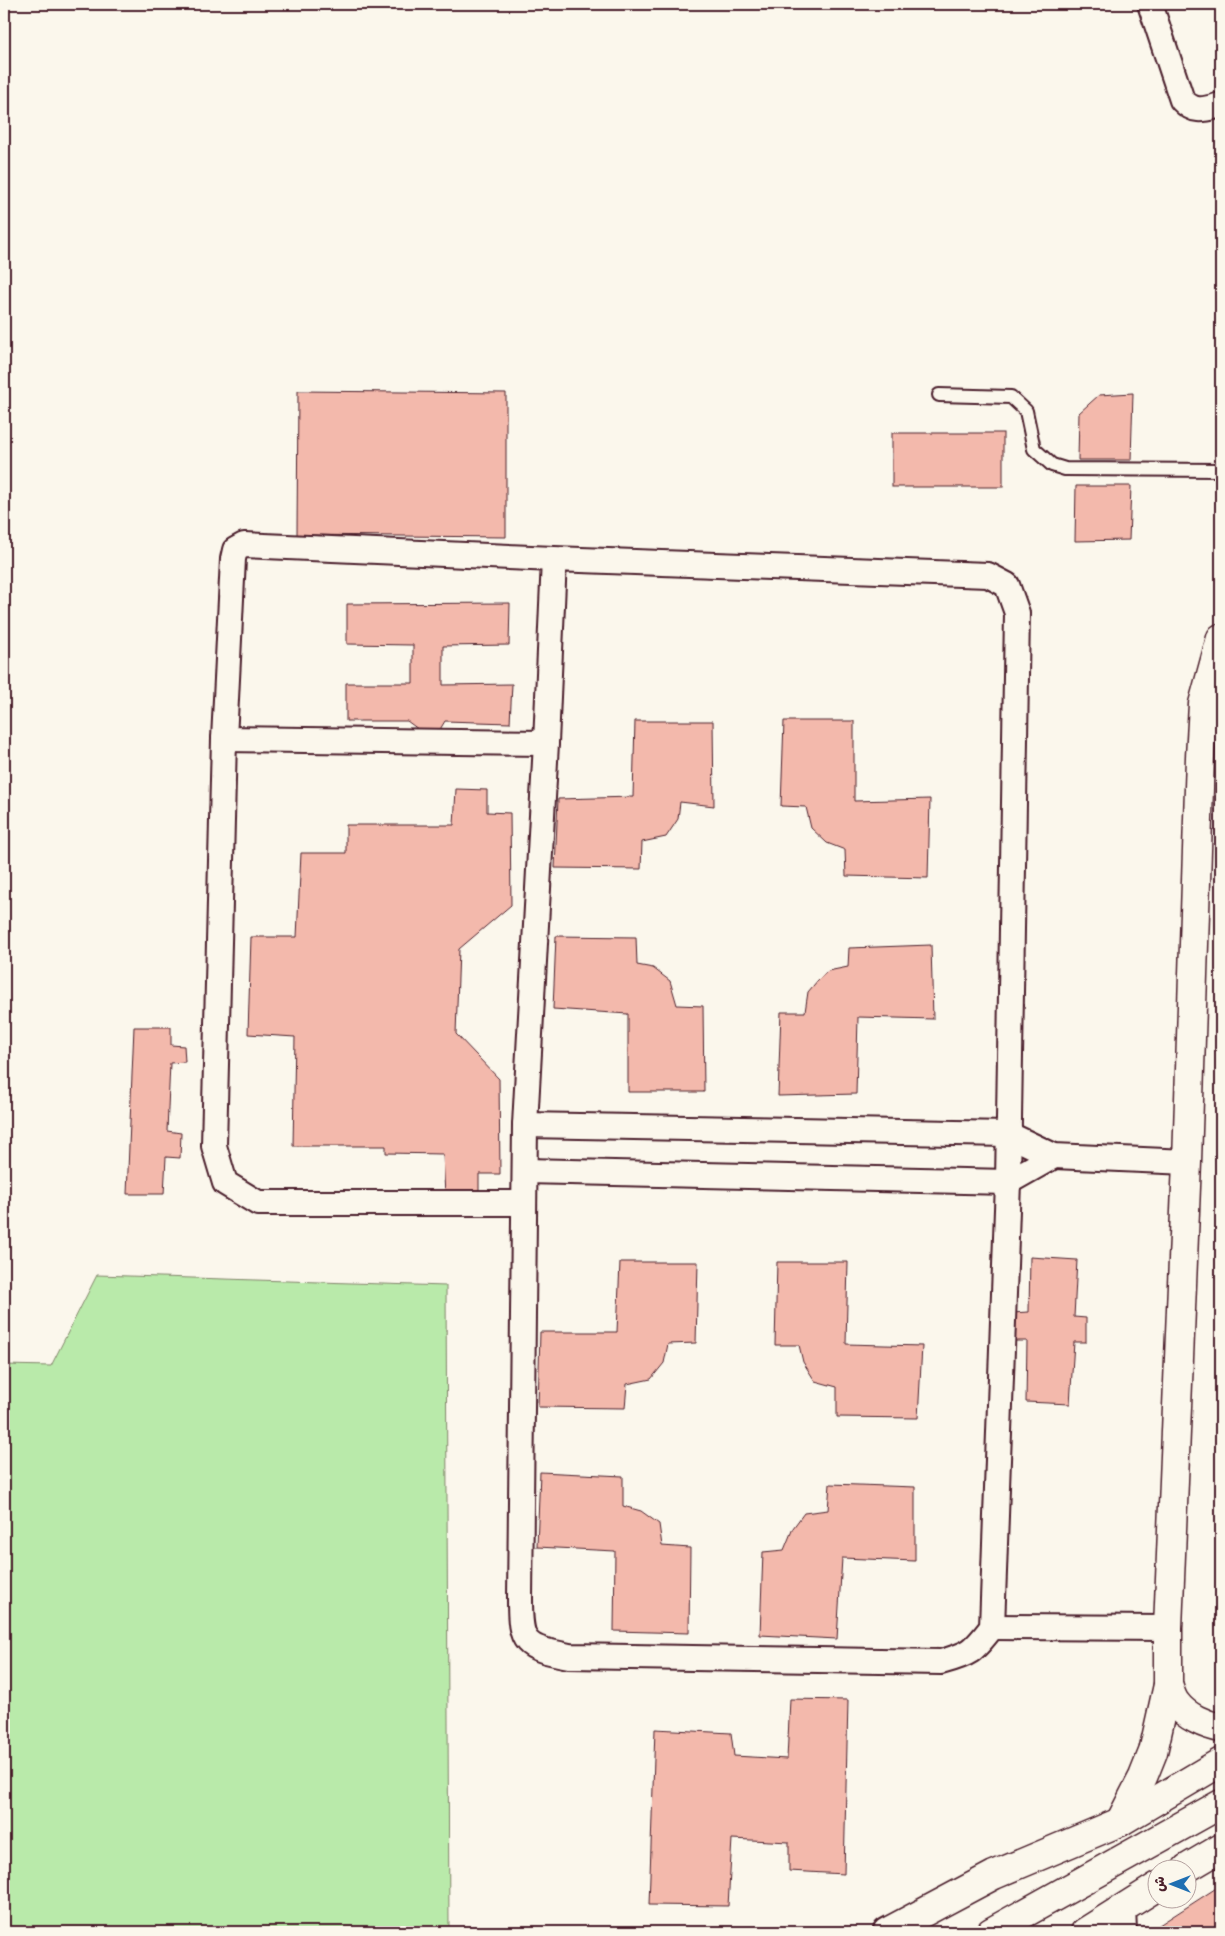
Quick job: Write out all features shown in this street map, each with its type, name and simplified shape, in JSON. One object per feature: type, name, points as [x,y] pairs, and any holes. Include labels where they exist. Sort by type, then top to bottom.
[{"type":"main road","points":[[1120,1822],[1143,1777],[1153,1752],[1168,1684],[1168,1628],[1203,704],[1221,638]]},
{"type":"main road","points":[[1168,1684],[1176,1703],[1191,1716],[1210,1726],[1221,1728]]},
{"type":"main road","points":[[887,1932],[994,1875],[1120,1822],[1221,1762]]},
{"type":"main road","points":[[991,1932],[1221,1804]]},
{"type":"main road","points":[[1198,1862],[1221,1848]]},
{"type":"main road","points":[[1085,1932],[1124,1920],[1148,1896]]},
{"type":"street","points":[[1150,4],[1182,100],[1189,107],[1196,110],[1221,105]]},
{"type":"street","points":[[523,1202],[258,1202],[225,1183],[214,1146],[224,739],[235,550],[244,545],[988,575],[1007,585],[1018,613],[1008,1182],[992,1628],[976,1648],[962,1656],[941,1662],[569,1656],[533,1646],[524,1638],[520,1621],[525,1125],[554,559]]},
{"type":"street","points":[[224,739],[546,743]]},
{"type":"street","points":[[525,1125],[1008,1134],[1054,1156],[1187,1162]]},
{"type":"street","points":[[525,1172],[1008,1182],[1054,1156]]},
{"type":"street","points":[[992,1628],[1168,1628]]},
{"type":"lane","points":[[939,395],[1011,397],[1026,411],[1034,449],[1052,465],[1065,469],[1221,470]]},
{"type":"green space","points":[[97,1275],[446,1286],[449,1932],[4,1932],[4,1365],[51,1366]]},
{"type":"building","points":[[298,391],[506,393],[506,537],[297,535]]},
{"type":"building","points":[[1133,393],[1131,460],[1078,460],[1079,413],[1099,395]]},
{"type":"building","points":[[892,433],[1003,433],[1003,487],[892,487]]},
{"type":"building","points":[[1076,486],[1131,486],[1129,540],[1075,541]]},
{"type":"building","points":[[510,603],[509,645],[443,646],[443,685],[512,684],[510,723],[445,721],[439,731],[422,732],[407,721],[346,721],[346,683],[413,683],[413,645],[347,644],[347,604]]},
{"type":"building","points":[[635,721],[713,721],[714,806],[680,802],[678,819],[666,837],[642,842],[641,869],[555,868],[558,799],[633,797]]},
{"type":"building","points":[[784,721],[854,721],[854,801],[930,799],[928,878],[846,876],[845,850],[827,843],[811,828],[806,807],[781,806]]},
{"type":"building","points":[[456,789],[487,790],[487,812],[510,813],[511,905],[459,949],[456,1034],[499,1079],[500,1174],[479,1174],[479,1193],[445,1196],[443,1154],[386,1153],[386,1146],[293,1146],[295,1037],[248,1034],[251,937],[297,937],[301,853],[346,853],[346,825],[454,825]]},
{"type":"building","points":[[556,936],[636,937],[637,965],[653,968],[670,981],[677,1005],[703,1006],[704,1092],[628,1092],[628,1014],[553,1009]]},
{"type":"building","points":[[931,945],[933,1019],[858,1017],[856,1094],[778,1096],[781,1012],[805,1012],[808,992],[818,980],[828,971],[848,967],[849,948]]},
{"type":"building","points":[[134,1027],[171,1027],[171,1045],[184,1046],[185,1062],[170,1063],[167,1131],[181,1133],[180,1158],[166,1157],[164,1194],[127,1194]]},
{"type":"building","points":[[1030,1257],[1077,1260],[1074,1317],[1086,1318],[1086,1342],[1074,1342],[1070,1404],[1026,1402],[1027,1341],[1011,1341],[1011,1313],[1029,1312]]},
{"type":"building","points":[[620,1262],[698,1262],[696,1343],[668,1344],[664,1363],[651,1379],[627,1384],[625,1408],[538,1407],[540,1332],[617,1332]]},
{"type":"building","points":[[777,1262],[848,1262],[846,1344],[922,1346],[918,1418],[837,1417],[837,1387],[815,1381],[803,1362],[799,1345],[775,1345]]},
{"type":"building","points":[[540,1472],[623,1476],[623,1506],[641,1511],[659,1524],[662,1546],[690,1548],[689,1633],[614,1631],[615,1551],[537,1547]]},
{"type":"building","points":[[830,1484],[915,1487],[915,1561],[842,1558],[837,1639],[760,1635],[763,1552],[784,1550],[793,1528],[804,1513],[828,1510]]},
{"type":"building","points":[[790,1699],[848,1700],[844,1874],[789,1871],[789,1842],[732,1839],[728,1906],[649,1905],[655,1729],[731,1733],[734,1756],[787,1759]]},
{"type":"building","points":[[1221,1885],[1221,1932],[1153,1932],[1153,1929],[1185,1908],[1198,1908],[1198,1900]]}]
